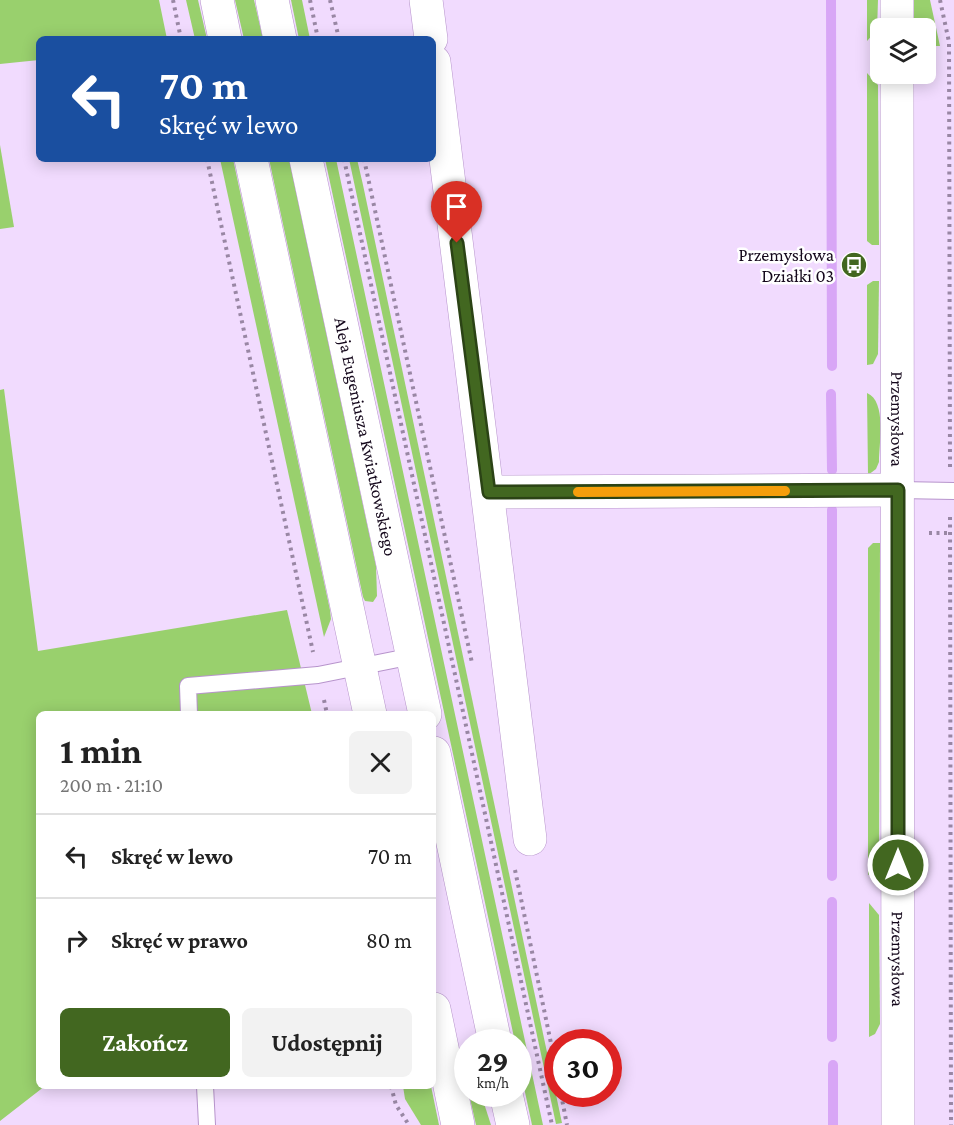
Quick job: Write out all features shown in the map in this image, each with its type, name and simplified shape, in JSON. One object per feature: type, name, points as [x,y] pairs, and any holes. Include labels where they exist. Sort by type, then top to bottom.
[{"type":"street","points":[[217,0],[224,36]]},
{"type":"street","points":[[272,0],[279,36]]},
{"type":"street","points":[[426,0],[430,36]]},
{"type":"street","points":[[897,0],[897,18]]},
{"type":"street","points":[[436,78],[489,492],[530,839]]},
{"type":"street","name":"Przemysłowa","points":[[897,84],[898,1125]]},
{"type":"street","points":[[252,162],[369,711]]},
{"type":"street","name":"Aleja Eugeniusza Kwiatkowskiego","points":[[307,162],[424,711]]},
{"type":"street","points":[[489,492],[898,490]]},
{"type":"street","points":[[436,762],[492,1029]]},
{"type":"street","points":[[436,1020],[458,1125]]},
{"type":"street","points":[[509,1107],[513,1125]]},
{"type":"lane","points":[[898,490],[951,491]]},
{"type":"lane","points":[[189,711],[188,686],[318,675],[413,656]]},
{"type":"lane","points":[[205,1089],[207,1125]]},
{"type":"path","points":[[173,0],[180,36]]},
{"type":"path","points":[[310,0],[317,36]]},
{"type":"path","points":[[330,0],[338,36]]},
{"type":"path","points":[[940,0],[950,42],[951,1125]]},
{"type":"path","points":[[208,162],[326,711]]},
{"type":"path","points":[[345,162],[552,1125]]},
{"type":"path","points":[[365,162],[473,670]]},
{"type":"path","points":[[515,867],[548,1029]]},
{"type":"path","points":[[392,1089],[396,1105],[409,1125]]},
{"type":"path","points":[[564,1107],[567,1125]]},
{"type":"green space","points":[[0,0],[159,0],[166,36],[36,36],[36,60],[0,64]]},
{"type":"green space","points":[[186,0],[198,0],[206,36],[194,36]]},
{"type":"green space","points":[[235,0],[254,0],[262,36],[243,36]]},
{"type":"green space","points":[[291,0],[302,0],[309,36],[298,36]]},
{"type":"green space","points":[[867,0],[878,0],[877,18],[870,18],[870,38],[867,41]]},
{"type":"green space","points":[[914,0],[930,0],[934,18],[914,18]]},
{"type":"green space","points":[[936,28],[940,46],[936,46]]},
{"type":"green space","points":[[867,73],[870,76],[870,84],[878,85],[879,245],[872,245],[867,241]]},
{"type":"green space","points":[[0,145],[14,227],[0,229]]},
{"type":"green space","points":[[221,162],[234,162],[330,610],[331,619],[324,637]]},
{"type":"green space","points":[[270,162],[290,162],[376,566],[377,596],[373,602],[365,601]]},
{"type":"green space","points":[[326,162],[337,162],[522,1029],[512,1029]]},
{"type":"green space","points":[[350,162],[358,162],[544,1038],[544,1068]]},
{"type":"green space","points":[[873,281],[879,281],[878,354],[873,364],[867,365],[867,285]]},
{"type":"green space","points":[[4,389],[38,651],[287,610],[311,711],[36,711],[36,1089],[41,1089],[0,1121],[0,390]]},
{"type":"green space","points":[[867,393],[873,398],[880,414],[879,462],[876,469],[868,475]]},
{"type":"green space","points":[[873,543],[880,543],[879,863],[876,870],[868,875],[868,548]]},
{"type":"green space","points":[[869,903],[879,915],[880,1024],[875,1034],[869,1037]]},
{"type":"green space","points":[[532,1074],[543,1125],[532,1125],[528,1107],[532,1107]]},
{"type":"green space","points":[[403,1089],[432,1089],[439,1125],[421,1125],[405,1099]]},
{"type":"green space","points":[[472,1107],[485,1107],[491,1125],[476,1125]]},
{"type":"green space","points":[[552,1107],[559,1107],[562,1123],[556,1124]]},
{"type":"waterway","points":[[831,0],[832,366]]},
{"type":"waterway","points":[[831,394],[832,470]]},
{"type":"waterway","points":[[832,510],[832,876]]},
{"type":"waterway","points":[[832,902],[832,1037]]},
{"type":"waterway","points":[[833,1065],[833,1125]]},
{"type":"slow traffic","points":[[578,492],[785,491]]},
{"type":"place","name":"Przemysłowa Działki 03","points":[[854,265]]},
{"type":"route","points":[[457,243],[489,492],[898,490],[898,865]]}]
